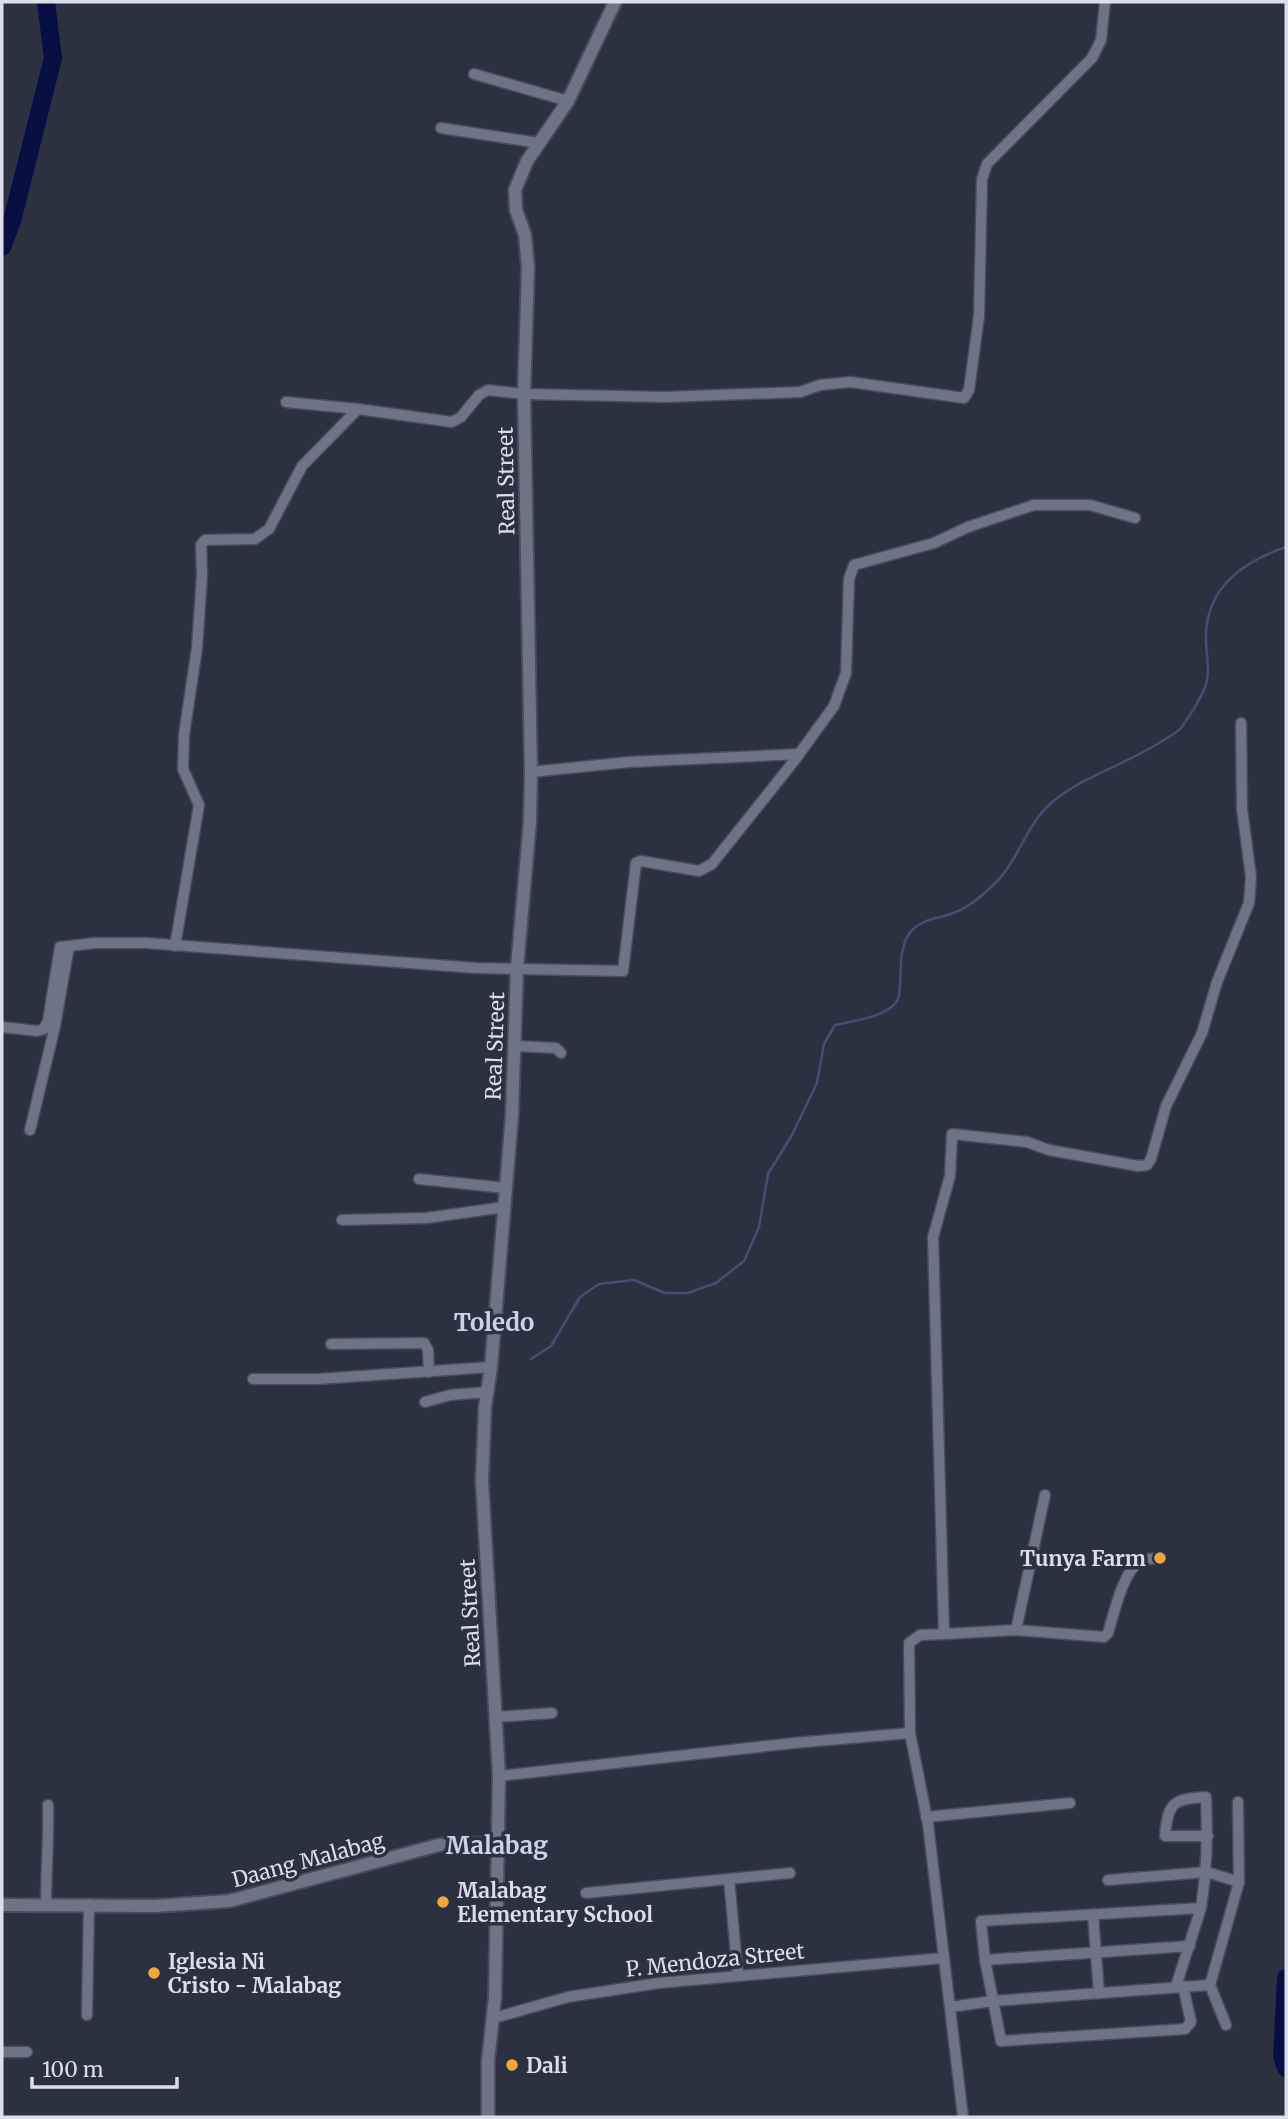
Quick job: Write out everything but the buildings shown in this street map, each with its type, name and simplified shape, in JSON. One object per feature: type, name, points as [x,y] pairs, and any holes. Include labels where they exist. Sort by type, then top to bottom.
[{"type":"street","name":"Real Street","points":[[488,2117],[488,2061],[494,2018],[499,1776],[482,1441],[505,1207],[517,968],[529,832],[531,772],[524,394],[528,268],[524,235],[516,211],[515,190],[527,161],[568,101],[615,2]]},
{"type":"street","points":[[286,402],[452,422],[461,417],[479,396],[488,390],[524,394],[751,396],[800,392],[820,385],[850,382],[964,398],[969,390],[979,316],[982,179],[988,164],[1092,58],[1101,40],[1105,2]]},
{"type":"street","points":[[474,74],[568,101]]},
{"type":"street","points":[[440,128],[539,143]]},
{"type":"street","points":[[174,946],[199,805],[183,769],[184,735],[197,648],[202,575],[201,545],[205,540],[255,539],[270,530],[302,466],[358,409]]},
{"type":"street","points":[[2,1027],[37,1031],[44,1029],[48,1021],[60,947],[95,943],[174,946],[476,968],[623,971],[636,863],[641,861],[699,871],[712,864],[834,706],[846,673],[849,579],[854,565],[934,543],[968,527],[1034,505],[1090,505],[1135,518]]},
{"type":"street","points":[[944,1634],[933,1237],[950,1176],[952,1134],[1027,1142],[1049,1150],[1147,1166],[1166,1106],[1202,1034],[1217,982],[1249,903],[1251,877],[1241,809],[1241,723]]},
{"type":"street","points":[[531,772],[629,762],[799,754]]},
{"type":"street","points":[[30,1130],[55,1026],[69,946]]},
{"type":"street","points":[[515,1046],[556,1048],[561,1053]]},
{"type":"street","points":[[419,1179],[506,1188]]},
{"type":"street","points":[[342,1220],[413,1219],[505,1207]]},
{"type":"street","points":[[331,1344],[424,1343],[428,1349],[429,1371]]},
{"type":"street","points":[[253,1379],[318,1379],[491,1367]]},
{"type":"street","points":[[425,1402],[450,1395],[487,1392]]},
{"type":"street","points":[[1016,1630],[1045,1495]]},
{"type":"street","points":[[962,2117],[926,1817],[910,1733],[909,1643],[920,1635],[1016,1630],[1104,1637],[1108,1633],[1126,1578],[1133,1567],[1143,1560],[1158,1558]]},
{"type":"street","points":[[496,1717],[552,1713]]},
{"type":"street","points":[[499,1776],[794,1743],[910,1733]]},
{"type":"street","points":[[1201,1908],[981,1921],[985,1960],[1001,2041],[1185,2029],[1191,2022],[1180,1986],[1201,1908],[1207,1872],[1208,1836],[1206,1797],[1181,1799],[1171,1807],[1165,1836],[1208,1836]]},
{"type":"street","points":[[1226,2025],[1210,1985],[1239,1882],[1238,1802]]},
{"type":"street","points":[[926,1817],[1070,1803]]},
{"type":"street","points":[[46,1905],[48,1805]]},
{"type":"street","name":"Daang Malabag","points":[[2,1905],[155,1906],[242,1899],[439,1845],[498,1843]]},
{"type":"street","points":[[1108,1880],[1207,1872],[1239,1882]]},
{"type":"street","points":[[586,1893],[790,1874]]},
{"type":"street","points":[[729,1879],[738,1976]]},
{"type":"street","points":[[87,2015],[89,1904]]},
{"type":"street","points":[[1093,1915],[1099,1993]]},
{"type":"street","points":[[985,1960],[1190,1946]]},
{"type":"street","name":"P. Mendoza Street","points":[[494,2018],[568,1997],[659,1983],[944,1958]]},
{"type":"street","points":[[950,2007],[993,2001],[1210,1985]]},
{"type":"street","points":[[2,2052],[27,2052]]},
{"type":"waterway","points":[[2,247],[12,221],[53,58],[46,2]]},
{"type":"waterway","points":[[531,1359],[551,1346],[580,1297],[599,1284],[634,1280],[665,1293],[688,1293],[716,1283],[744,1261],[759,1227],[768,1174],[792,1135],[817,1083],[824,1044],[835,1025],[882,1013],[896,1002],[899,995],[902,953],[911,932],[923,922],[961,910],[987,890],[1009,866],[1045,808],[1081,783],[1146,750],[1181,728],[1207,682],[1207,621],[1219,591],[1241,569],[1286,547]]},
{"type":"waterway","points":[[1286,1978],[1282,2057],[1286,2068]]},
{"type":"place","name":"Tunya Farm","points":[[1160,1558]]},
{"type":"place","name":"Malabag Elementary School","points":[[443,1902]]},
{"type":"place","name":"Iglesia Ni Cristo - Malabag","points":[[154,1973]]},
{"type":"place","name":"Dali","points":[[512,2065]]},
{"type":"district","name":"Toledo","points":[[494,1322]]},
{"type":"district","name":"Malabag","points":[[497,1845]]}]
